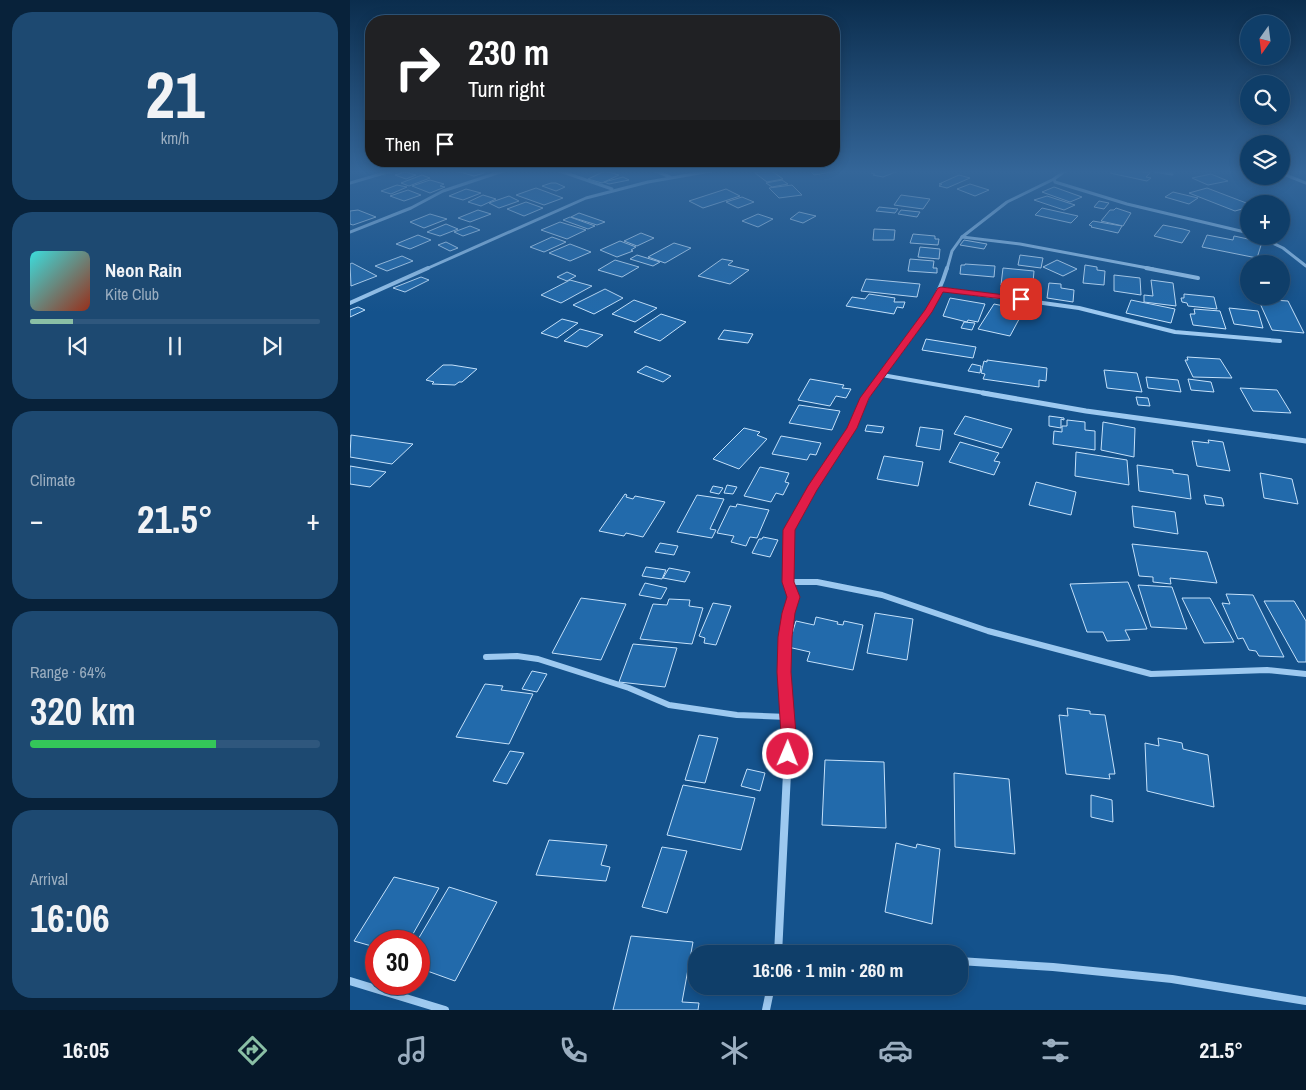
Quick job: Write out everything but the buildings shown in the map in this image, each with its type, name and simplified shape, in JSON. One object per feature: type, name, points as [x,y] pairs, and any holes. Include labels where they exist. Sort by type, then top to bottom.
[{"type":"street","points":[[350,232],[385,218]]},
{"type":"street","points":[[350,303],[538,218]]},
{"type":"street","points":[[778,945],[788,744],[784,672],[785,637],[788,613],[793,597],[788,582],[789,530],[812,489],[852,428],[865,398],[929,310],[941,289],[952,251],[962,237],[986,218]]},
{"type":"street","points":[[1182,218],[1240,231]]},
{"type":"street","points":[[962,237],[1020,244],[1198,278]]},
{"type":"street","points":[[1277,245],[1306,266]]},
{"type":"street","points":[[941,289],[1079,308],[1175,332],[1280,341]]},
{"type":"street","points":[[882,375],[1086,411],[1306,441]]},
{"type":"street","points":[[788,582],[816,582],[882,595],[988,631],[1151,674],[1267,670],[1306,674]]},
{"type":"street","points":[[486,657],[517,656],[538,660],[629,688],[669,705],[737,715],[788,717]]},
{"type":"street","points":[[968,962],[1054,967],[1172,979],[1306,1001]]},
{"type":"street","points":[[350,981],[445,1010]]},
{"type":"street","points":[[766,1010],[769,995]]},
{"type":"route","points":[[788,754],[789,734],[784,672],[785,637],[788,613],[793,597],[788,582],[789,530],[812,489],[852,428],[865,398],[929,310],[941,289],[1021,299]]}]
